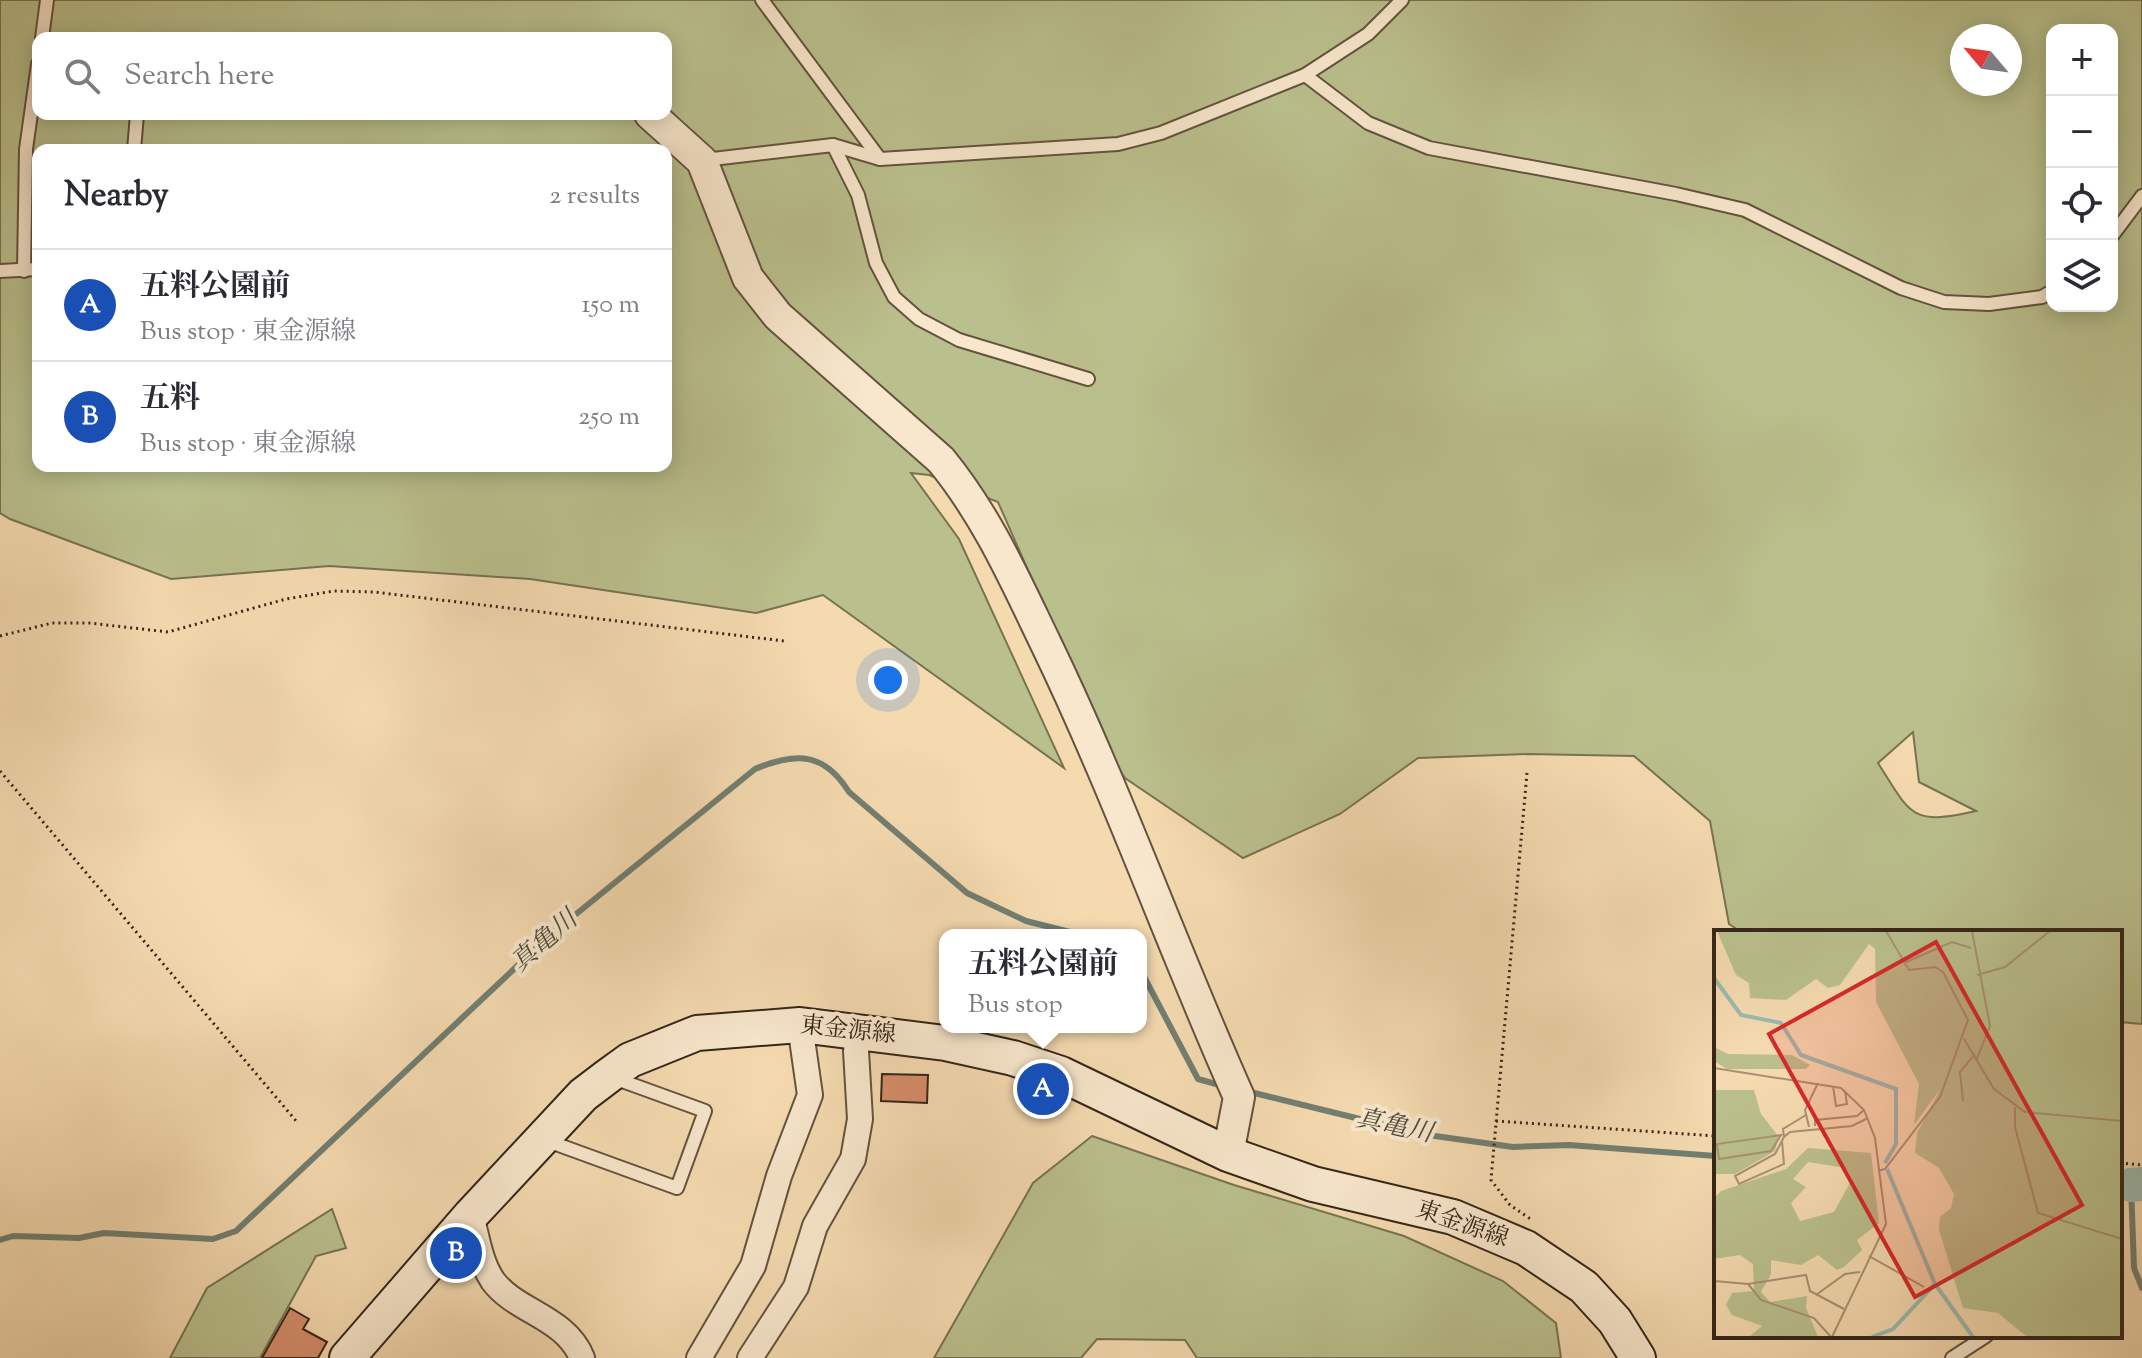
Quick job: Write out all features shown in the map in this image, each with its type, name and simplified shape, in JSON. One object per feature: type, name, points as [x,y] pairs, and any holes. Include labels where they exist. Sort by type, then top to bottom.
[{"type":"main road","name":"東金源線","points":[[347,1358],[471,1215],[583,1095],[608,1076],[630,1060],[697,1033],[800,1025],[945,1043],[1049,1070],[1228,1154],[1313,1184],[1453,1217],[1526,1248],[1584,1287],[1615,1321],[1638,1358]]},
{"type":"street","points":[[657,120],[702,161],[748,278],[762,297],[778,316],[941,460],[969,496],[999,547],[1093,742],[1239,1097],[1228,1154]]},
{"type":"street","points":[[699,1358],[753,1266],[779,1176],[810,1095],[800,1025]]},
{"type":"street","points":[[750,1358],[796,1287],[815,1226],[853,1159],[860,1119],[856,1051],[860,1031]]},
{"type":"street","points":[[471,1215],[483,1263],[495,1283],[566,1333],[582,1358]]},
{"type":"lane","points":[[43,32],[47,0]]},
{"type":"lane","points":[[762,0],[880,159]]},
{"type":"lane","points":[[702,161],[833,145],[880,159],[1118,144],[1161,133],[1305,75],[1368,34],[1402,0]]},
{"type":"lane","points":[[1305,75],[1368,123],[1429,148],[1676,194],[1745,210],[1901,288],[1944,302],[1989,304],[2046,295]]},
{"type":"lane","points":[[24,271],[26,149],[32,106]]},
{"type":"lane","points":[[134,144],[136,120]]},
{"type":"lane","points":[[833,145],[858,195],[876,263],[894,297],[919,319],[959,340],[1088,379]]},
{"type":"lane","points":[[2118,228],[2142,196]]},
{"type":"lane","points":[[0,271],[32,270]]},
{"type":"lane","points":[[542,1139],[677,1188],[705,1111],[608,1076]]},
{"type":"lane","points":[[1952,1358],[1983,1338]]},
{"type":"path","points":[[0,636],[52,623],[89,623],[168,632],[286,599],[334,591],[374,592],[784,641]]},
{"type":"path","points":[[0,771],[297,1122]]},
{"type":"path","points":[[1527,773],[1491,1180],[1510,1205],[1533,1220],[1550,1249],[1549,1263]]},
{"type":"path","points":[[1496,1121],[1714,1136]]},
{"type":"path","points":[[2122,1163],[2142,1165]]},
{"type":"green space","points":[[0,0],[2142,0],[2142,1024],[2122,1022],[2122,930],[1738,930],[1729,924],[1710,821],[1634,756],[1528,754],[1418,758],[1340,814],[1243,858],[1125,778],[1088,725],[1052,625],[998,502],[929,475],[911,473],[959,539],[1064,768],[823,595],[756,613],[530,579],[329,566],[171,579],[0,513]],"holes":[[[1913,732],[1919,782],[1976,811],[1925,816],[1915,812],[1898,795],[1878,763]]]},
{"type":"green space","points":[[1092,1136],[1234,1185],[1404,1236],[1503,1281],[1556,1323],[1561,1358],[1197,1358],[1185,1340],[1097,1339],[1081,1358],[934,1358],[1033,1183]]},
{"type":"green space","points":[[332,1209],[346,1248],[316,1256],[260,1358],[170,1358],[207,1288]]},
{"type":"building","points":[[882,1074],[928,1075],[927,1103],[881,1101]]},
{"type":"building","points":[[290,1308],[309,1319],[303,1329],[327,1342],[318,1358],[262,1358]]},
{"type":"waterway","name":"真亀川","points":[[0,1240],[13,1236],[79,1238],[104,1233],[213,1239],[236,1231],[549,936],[755,769],[770,763],[808,759],[830,769],[849,792],[967,893],[1026,921],[1058,929]]},
{"type":"waterway","name":"真亀川","points":[[1147,982],[1198,1079],[1223,1086]]},
{"type":"waterway","name":"真亀川","points":[[1246,1091],[1421,1134],[1513,1147],[1569,1145],[1714,1156]]},
{"type":"waterway","points":[[2122,1184],[2131,1185],[2134,1268],[2142,1288]]},
{"type":"waterway","name":"真亀川","points":[[2131,1185],[2142,1184]]},
{"type":"place","name":"五料公園前","points":[[1043,1089]]},
{"type":"place","name":"五料","points":[[456,1253]]}]
